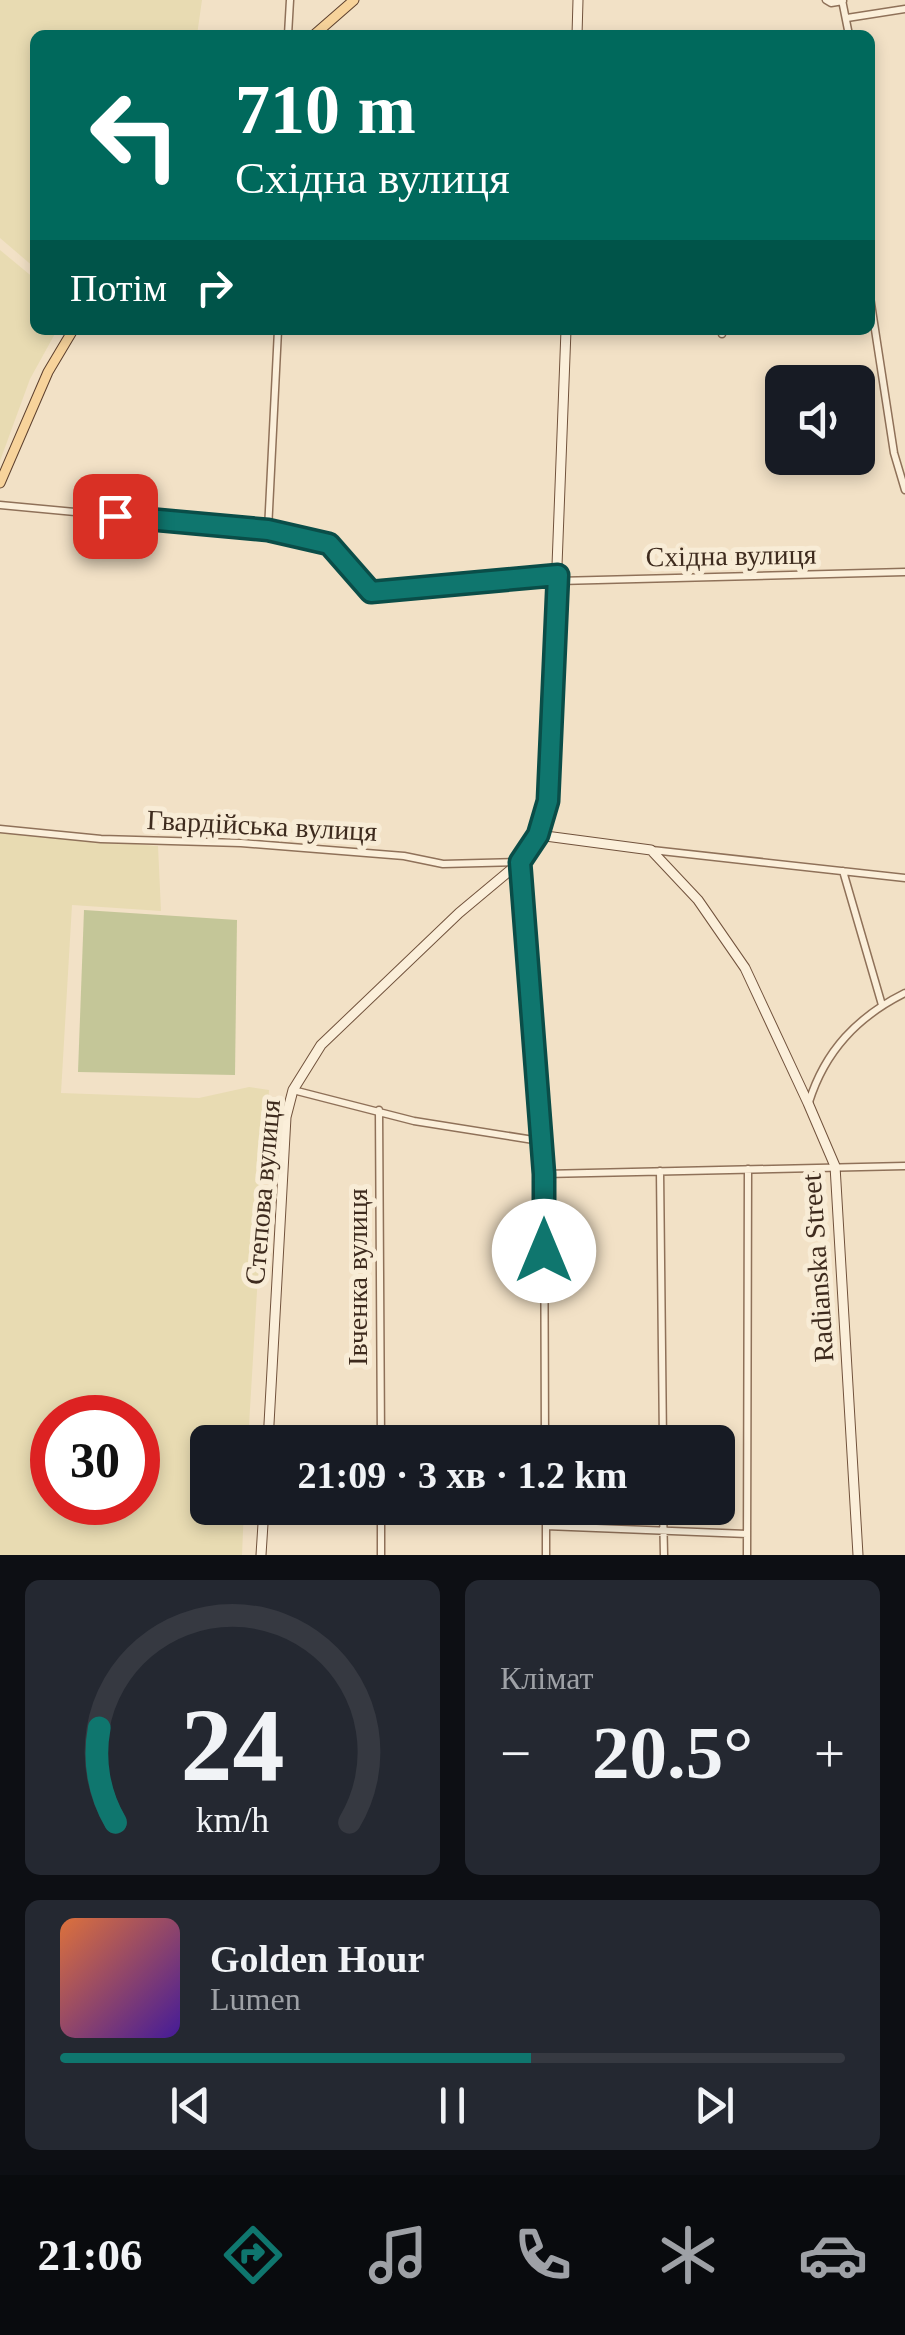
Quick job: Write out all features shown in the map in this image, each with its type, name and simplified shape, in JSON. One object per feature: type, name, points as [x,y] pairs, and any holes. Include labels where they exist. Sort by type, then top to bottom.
[{"type":"main road","points":[[320,30],[354,0]]},
{"type":"main road","points":[[0,483],[48,372],[70,335]]},
{"type":"street","points":[[288,30],[290,0]]},
{"type":"street","points":[[576,30],[578,0]]},
{"type":"street","points":[[826,0],[843,0],[849,30]]},
{"type":"street","points":[[848,18],[905,9]]},
{"type":"street","points":[[875,328],[894,452],[905,490]]},
{"type":"street","points":[[268,530],[278,335]]},
{"type":"street","points":[[566,335],[548,801],[538,835],[905,878]]},
{"type":"street","name":"Східна вулиця","points":[[0,505],[268,530],[329,544],[371,592],[558,578],[905,572]]},
{"type":"street","name":"Гвардійська вулиця","points":[[0,829],[101,839],[241,843],[386,854],[443,864],[520,862]]},
{"type":"street","name":"Степова вулиця","points":[[269,1425],[286,1117],[293,1090],[310,1058],[348,1018],[459,912],[520,862],[538,835]]},
{"type":"street","name":"Radianska Street","points":[[651,850],[698,900],[746,968],[834,1166],[858,1555]]},
{"type":"street","points":[[520,862],[544,1174],[546,1425]]},
{"type":"street","points":[[843,870],[882,1004]]},
{"type":"street","points":[[808,1103],[818,1072],[838,1044],[882,1004],[905,993]]},
{"type":"street","points":[[293,1090],[414,1121],[540,1141]]},
{"type":"street","name":"Івченка вулиця","points":[[379,1110],[380,1425]]},
{"type":"street","points":[[544,1174],[905,1166]]},
{"type":"street","points":[[747,1555],[748,1169]]},
{"type":"street","points":[[660,1171],[662,1425]]},
{"type":"street","points":[[261,1555],[263,1525]]},
{"type":"street","points":[[381,1525],[381,1555]]},
{"type":"street","points":[[663,1525],[664,1555]]},
{"type":"street","points":[[546,1555],[546,1526],[747,1534]]},
{"type":"shaded area","points":[[0,0],[202,0],[198,30],[30,30],[30,264],[0,238]]},
{"type":"shaded area","points":[[0,250],[30,275],[30,335],[54,335],[30,379],[0,461]]},
{"type":"shaded area","points":[[0,833],[158,846],[161,911],[72,905],[61,1093],[199,1098],[249,1087],[269,1090],[249,1425],[190,1425],[190,1525],[243,1525],[242,1555],[0,1555]]},
{"type":"green space","points":[[84,910],[237,920],[235,1075],[78,1072]]},
{"type":"route","points":[[115,516],[268,530],[329,544],[371,592],[558,575],[548,801],[538,835],[520,862],[544,1174],[544,1251]]}]
